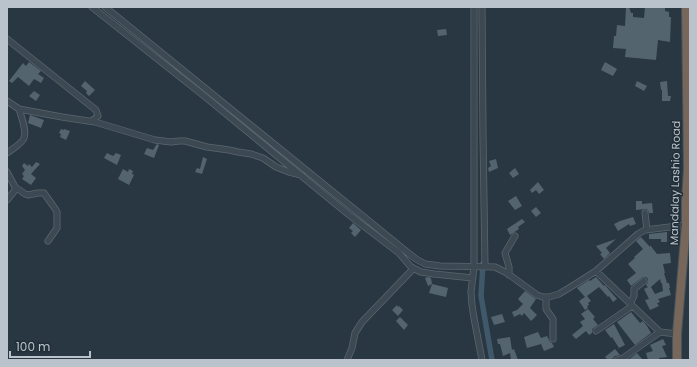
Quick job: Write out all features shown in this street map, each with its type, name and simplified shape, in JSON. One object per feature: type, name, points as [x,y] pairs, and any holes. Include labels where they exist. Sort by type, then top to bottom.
[{"type":"highway","name":"Mandalay Lashio Road","points":[[677,360],[677,334],[686,225],[688,169],[686,7]]},
{"type":"street","points":[[92,7],[152,53],[348,214],[399,253],[411,267],[421,272],[473,278]]},
{"type":"street","points":[[105,7],[416,259],[426,264],[440,266],[495,267],[537,295],[546,297],[559,294],[596,272],[638,234],[647,230],[686,225]]},
{"type":"street","points":[[474,7],[479,267]]},
{"type":"street","points":[[482,7],[482,127],[479,267],[473,278],[471,292],[482,360]]},
{"type":"street","points":[[7,39],[96,110],[98,116],[92,121]]},
{"type":"street","points":[[7,101],[19,109],[92,121],[155,140],[171,142],[185,141],[201,144],[207,147],[252,154],[263,158],[276,167],[301,175]]},
{"type":"street","points":[[7,153],[24,138],[25,133],[19,109]]},
{"type":"street","points":[[7,172],[16,189],[28,195],[44,193],[56,210],[57,228],[48,241]]},
{"type":"street","points":[[7,200],[16,189]]},
{"type":"street","points":[[645,213],[647,230]]},
{"type":"street","points":[[509,275],[509,267],[505,253],[515,236]]},
{"type":"street","points":[[347,360],[352,348],[355,333],[362,322],[413,268]]},
{"type":"street","points":[[596,272],[660,332],[677,334]]},
{"type":"street","points":[[596,331],[631,305],[634,296],[634,289],[644,281]]},
{"type":"street","points":[[546,297],[546,309],[553,319],[553,339]]},
{"type":"street","points":[[617,360],[623,358],[660,332]]},
{"type":"building","points":[[626,7],[629,7],[631,13],[633,13],[633,17],[644,18],[645,7],[665,7],[665,11],[669,12],[669,17],[671,17],[670,42],[658,40],[656,60],[625,57],[626,49],[613,48],[617,25],[625,26]]},
{"type":"building","points":[[446,29],[447,35],[438,36],[437,30]]},
{"type":"building","points":[[29,62],[41,71],[38,74],[44,78],[41,83],[34,79],[29,86],[18,77],[12,83],[9,81],[23,63],[26,66]]},
{"type":"building","points":[[605,62],[617,69],[613,76],[601,70]]},
{"type":"building","points":[[85,81],[95,90],[89,96],[86,93],[87,91],[81,86]]},
{"type":"building","points":[[637,81],[647,86],[644,91],[635,86]]},
{"type":"building","points":[[667,81],[668,96],[671,96],[670,101],[662,101],[660,82]]},
{"type":"building","points":[[34,91],[40,95],[36,101],[29,96]]},
{"type":"building","points":[[30,115],[44,120],[41,128],[28,123]]},
{"type":"building","points":[[61,129],[70,131],[66,140],[60,137],[61,134],[59,133]]},
{"type":"building","points":[[157,144],[159,145],[154,158],[144,154],[147,148],[153,150]]},
{"type":"building","points":[[107,153],[113,156],[116,153],[121,155],[117,165],[104,158]]},
{"type":"building","points":[[203,157],[207,159],[202,174],[195,172],[197,168],[200,169]]},
{"type":"building","points":[[496,159],[498,168],[489,172],[488,168],[491,166],[489,161]]},
{"type":"building","points":[[36,162],[40,164],[31,174],[36,178],[31,185],[22,179],[24,176],[22,174],[25,170],[22,166],[24,163],[28,166],[29,164],[32,167]]},
{"type":"building","points":[[515,168],[519,174],[513,178],[509,173]]},
{"type":"building","points":[[123,169],[128,172],[129,169],[133,171],[132,174],[134,175],[129,185],[118,179]]},
{"type":"building","points":[[538,182],[544,190],[539,194],[536,190],[532,193],[530,190]]},
{"type":"building","points":[[516,196],[522,206],[515,210],[508,201]]},
{"type":"building","points":[[636,201],[642,201],[642,204],[652,203],[653,213],[649,213],[646,209],[636,210]]},
{"type":"building","points":[[536,207],[541,213],[536,217],[531,211]]},
{"type":"building","points":[[633,217],[636,224],[630,226],[629,224],[618,231],[614,224]]},
{"type":"building","points":[[522,219],[525,222],[518,227],[519,229],[510,235],[507,229]]},
{"type":"building","points":[[353,223],[361,230],[355,237],[351,233],[353,231],[349,228]]},
{"type":"building","points":[[667,232],[667,242],[661,242],[661,239],[649,239],[649,234]]},
{"type":"building","points":[[641,237],[657,254],[670,253],[671,263],[663,264],[664,273],[667,283],[669,283],[671,295],[658,299],[660,302],[657,303],[659,306],[650,310],[645,300],[649,299],[644,289],[648,287],[646,285],[648,279],[643,277],[631,286],[627,280],[636,273],[628,264],[643,249],[636,241]],"holes":[[[660,279],[663,291],[655,294],[651,287]]]},
{"type":"building","points":[[616,239],[606,248],[610,253],[604,259],[600,254],[602,253],[596,246]]},
{"type":"building","points":[[596,277],[617,299],[613,302],[599,287],[587,296],[591,301],[588,303],[588,308],[585,310],[579,301],[585,297],[577,288]]},
{"type":"building","points":[[425,278],[431,278],[432,284],[428,286]]},
{"type":"building","points":[[432,284],[448,288],[446,297],[429,293]]},
{"type":"building","points":[[525,291],[536,299],[530,308],[537,315],[531,321],[524,313],[522,316],[520,314],[514,317],[512,312],[517,310],[523,304],[518,299]]},
{"type":"building","points":[[397,305],[403,310],[398,316],[392,310]]},
{"type":"building","points":[[588,309],[595,317],[593,319],[598,325],[592,329],[592,333],[589,335],[586,331],[576,339],[572,335],[583,326],[580,322],[585,319],[581,314]]},
{"type":"building","points":[[631,312],[640,323],[643,321],[651,333],[635,345],[617,322]]},
{"type":"building","points":[[502,314],[505,322],[494,325],[491,317]]},
{"type":"building","points":[[400,317],[408,325],[404,330],[396,321]]},
{"type":"building","points":[[614,324],[625,345],[619,348],[612,337],[611,338],[605,330]]},
{"type":"building","points":[[538,332],[541,338],[547,336],[554,347],[544,351],[541,344],[527,348],[524,337]]},
{"type":"building","points":[[510,337],[512,350],[514,349],[518,360],[511,360],[510,353],[503,356],[500,344],[498,344],[497,339]]},
{"type":"building","points":[[663,339],[666,345],[662,346],[667,357],[656,360],[648,360],[646,353],[653,351],[650,345]]},
{"type":"building","points":[[615,349],[620,355],[608,360],[605,357]]},
{"type":"building","points":[[637,353],[643,360],[628,360]]},
{"type":"waterway","points":[[483,263],[481,296],[492,360]]}]
